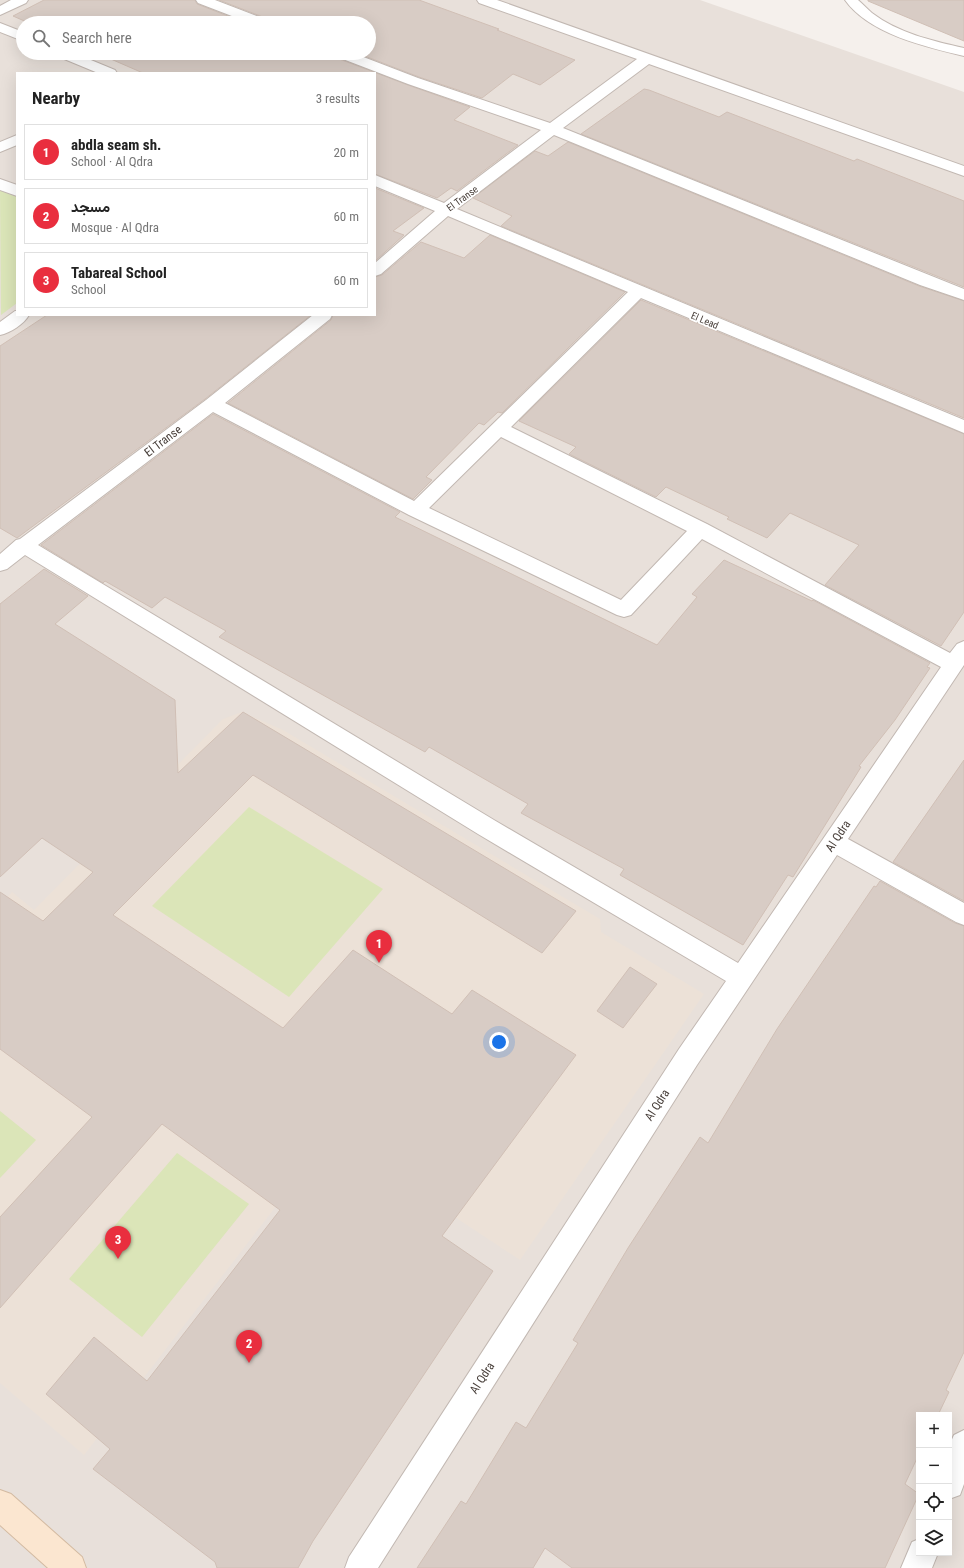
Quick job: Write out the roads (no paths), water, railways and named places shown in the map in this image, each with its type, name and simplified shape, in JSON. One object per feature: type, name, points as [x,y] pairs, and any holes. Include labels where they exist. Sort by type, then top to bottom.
[{"type":"street","points":[[0,11],[22,0]]},
{"type":"street","points":[[203,0],[244,16]]},
{"type":"street","points":[[484,0],[964,171]]},
{"type":"street","points":[[0,27],[16,34]]},
{"type":"street","name":"El Transe","points":[[376,270],[446,209],[648,58]]},
{"type":"street","points":[[79,60],[108,72]]},
{"type":"street","points":[[358,60],[413,81],[552,129],[926,281],[964,295]]},
{"type":"street","points":[[0,148],[16,139]]},
{"type":"street","name":"El Lead","points":[[376,180],[638,292],[964,427]]},
{"type":"street","points":[[0,184],[16,192]]},
{"type":"street","points":[[416,510],[638,292]]},
{"type":"street","points":[[2,326],[19,316]]},
{"type":"street","name":"El Transe","points":[[0,564],[23,545],[212,404],[323,316]]},
{"type":"street","points":[[212,404],[416,510],[624,610],[700,529]]},
{"type":"street","points":[[498,428],[958,656]]},
{"type":"street","points":[[23,545],[479,822],[742,978]]},
{"type":"street","name":"Al Qdra","points":[[360,1568],[688,1057],[958,656]]},
{"type":"street","points":[[834,842],[964,915]]},
{"type":"street","points":[[952,1476],[964,1444]]},
{"type":"street","points":[[0,1505],[71,1568]]},
{"type":"street","points":[[916,1568],[922,1556]]},
{"type":"lane","points":[[851,0],[867,15],[922,42],[964,52]]},
{"type":"place","name":"abdla seam sh.","points":[[379,963]]},
{"type":"place","name":"Tabareal School","points":[[118,1259]]},
{"type":"place","name":"مسجد","points":[[249,1363]]}]
